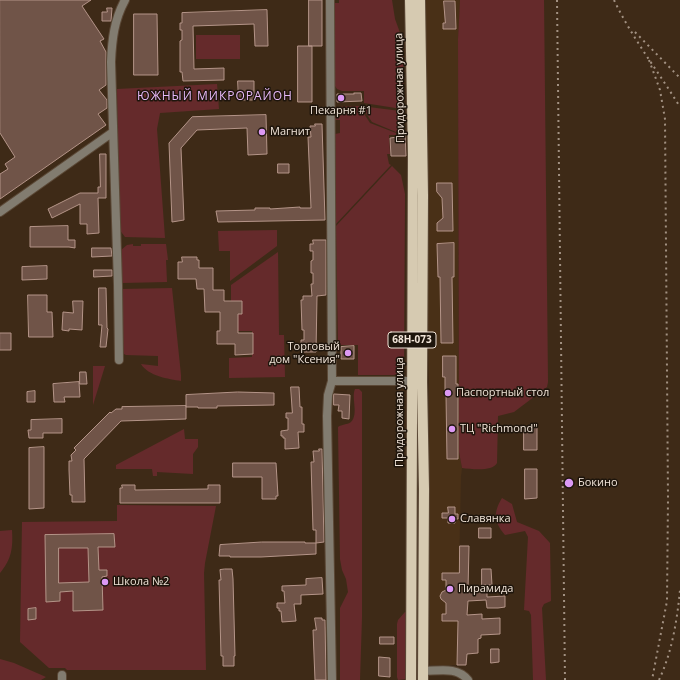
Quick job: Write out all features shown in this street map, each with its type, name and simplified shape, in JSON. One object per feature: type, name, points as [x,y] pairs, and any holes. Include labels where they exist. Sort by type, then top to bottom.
[{"type":"main road","name":"Придорожная улица","points":[[410,0],[413,118],[411,680]]},
{"type":"main road","name":"68Н-073","points":[[420,0],[423,195],[423,676]]},
{"type":"street","points":[[118,360],[118,285],[111,62],[112,37],[116,20],[125,0]]},
{"type":"street","points":[[330,0],[329,117],[332,380],[328,394],[327,416],[332,680]]},
{"type":"street","points":[[0,212],[113,132]]},
{"type":"street","points":[[332,380],[412,381]]},
{"type":"street","points":[[423,676],[454,670],[465,676],[468,680]]},
{"type":"shaded area","points":[[339,0],[392,0],[395,19],[403,41],[404,93],[402,109],[364,103],[364,91],[342,91],[337,89],[333,83],[333,3],[339,3]]},
{"type":"shaded area","points":[[423,0],[460,0],[458,39],[459,452],[462,468],[457,665],[430,665],[429,383]]},
{"type":"shaded area","points":[[460,0],[544,0],[548,382],[547,387],[514,412],[498,416],[497,463],[491,468],[486,469],[462,468],[459,452],[458,39]]},
{"type":"shaded area","points":[[196,35],[240,35],[240,59],[196,59]]},
{"type":"shaded area","points":[[217,84],[219,109],[160,113],[157,129],[165,238],[125,237],[119,229],[117,89]]},
{"type":"shaded area","points":[[359,106],[370,123],[396,133],[396,135],[389,135],[390,154],[387,154],[389,164],[391,165],[336,224],[335,134],[340,133],[340,120],[333,120],[333,117],[340,117],[340,112],[333,112],[335,107]]},
{"type":"shaded area","points":[[361,106],[400,111],[403,114],[404,126],[400,128],[400,131],[396,132],[372,122]]},
{"type":"shaded area","points":[[392,166],[401,175],[405,194],[404,369],[400,373],[394,375],[358,375],[358,345],[338,345],[336,226]]},
{"type":"shaded area","points":[[277,230],[277,246],[230,281],[230,251],[219,251],[218,231]]},
{"type":"shaded area","points":[[133,244],[133,246],[141,246],[141,244],[166,244],[168,260],[166,260],[167,282],[121,283],[121,250],[127,245]]},
{"type":"shaded area","points":[[278,252],[279,335],[284,335],[285,377],[229,378],[229,358],[252,357],[252,331],[231,331],[231,285]]},
{"type":"shaded area","points":[[172,288],[181,381],[154,374],[144,368],[141,364],[158,366],[158,356],[126,355],[122,353],[121,289]]},
{"type":"shaded area","points":[[93,366],[105,366],[93,405]]},
{"type":"shaded area","points":[[355,389],[359,389],[362,392],[362,617],[360,680],[340,680],[340,608],[348,592],[340,559],[338,427],[351,422],[353,419],[355,410]]},
{"type":"shaded area","points":[[184,429],[185,439],[198,439],[198,447],[193,454],[193,474],[157,472],[157,476],[153,476],[152,469],[116,469],[116,465]]},
{"type":"shaded area","points":[[502,498],[512,504],[517,522],[539,531],[550,543],[551,601],[544,604],[542,608],[546,680],[533,680],[531,615],[529,611],[524,610],[528,537],[525,531],[505,535],[501,530],[497,522],[496,513]]},
{"type":"shaded area","name":"Школа №2","points":[[117,505],[216,506],[204,573],[206,670],[67,670],[65,668],[49,668],[20,642],[22,522],[117,521]]},
{"type":"shaded area","points":[[12,530],[11,553],[7,563],[0,573],[0,531]]},
{"type":"shaded area","points":[[405,612],[407,679],[398,680],[397,624],[398,620]]},
{"type":"shaded area","points":[[0,659],[14,663],[46,677],[41,680],[0,680]]},
{"type":"building","points":[[0,0],[91,0],[82,6],[104,39],[100,41],[106,52],[106,85],[99,90],[107,100],[107,108],[98,114],[106,125],[0,199],[0,174],[8,169],[5,164],[15,157],[0,133]]},
{"type":"building","points":[[309,0],[322,0],[322,46],[309,46]]},
{"type":"building","points":[[444,1],[455,1],[456,29],[443,29],[443,23],[445,23]]},
{"type":"building","points":[[107,8],[112,8],[111,21],[102,21],[102,12],[107,12]]},
{"type":"building","points":[[267,10],[268,46],[255,46],[254,24],[193,26],[194,69],[224,68],[224,80],[183,81],[182,72],[180,72],[180,41],[182,40],[182,30],[180,30],[180,23],[182,23],[182,13]]},
{"type":"building","points":[[134,14],[157,14],[158,75],[134,75]]},
{"type":"building","points":[[298,46],[312,46],[312,102],[298,102]]},
{"type":"building","points":[[238,81],[254,81],[254,100],[239,100]]},
{"type":"building","points":[[361,93],[362,101],[337,102],[337,94]]},
{"type":"building","points":[[266,115],[267,154],[248,155],[247,128],[197,130],[181,148],[184,220],[172,222],[169,143],[192,117]]},
{"type":"building","points":[[315,124],[322,124],[325,220],[218,222],[216,211],[255,210],[255,208],[311,208],[308,137],[311,137],[310,126],[315,126]]},
{"type":"building","points":[[398,132],[405,132],[406,156],[391,156],[390,138],[398,137]]},
{"type":"building","points":[[100,154],[106,154],[106,198],[98,198],[99,233],[87,234],[87,224],[80,224],[80,204],[52,218],[48,209],[80,193],[98,193],[98,187],[100,187]]},
{"type":"building","points":[[278,164],[289,164],[289,173],[278,173]]},
{"type":"building","points":[[437,183],[452,183],[453,231],[437,231],[437,223],[443,218],[442,198],[437,192]]},
{"type":"building","points":[[68,226],[68,240],[75,240],[75,248],[30,247],[30,227]]},
{"type":"building","points":[[313,240],[326,240],[326,295],[317,296],[316,352],[304,352],[304,347],[301,347],[301,340],[304,340],[304,330],[302,330],[301,300],[303,300],[303,296],[312,296],[311,284],[313,284],[313,273],[311,273],[311,261],[313,260],[313,251],[310,251],[310,244],[313,244]]},
{"type":"building","points":[[454,243],[454,277],[452,277],[453,343],[441,343],[440,277],[438,277],[437,244]]},
{"type":"building","points":[[92,248],[111,248],[112,256],[92,257]]},
{"type":"building","points":[[182,257],[197,257],[197,260],[199,260],[199,268],[213,268],[213,290],[224,290],[224,301],[242,301],[242,314],[238,314],[238,333],[253,333],[253,354],[235,355],[235,344],[217,344],[217,331],[220,331],[220,312],[205,312],[204,289],[197,289],[196,279],[178,279],[178,262],[182,262]]},
{"type":"building","points":[[47,266],[47,279],[22,280],[22,267]]},
{"type":"building","points":[[94,270],[112,270],[112,276],[94,277]]},
{"type":"building","points":[[99,288],[106,288],[108,329],[106,347],[100,347],[102,325],[99,325]]},
{"type":"building","points":[[28,295],[47,295],[47,312],[52,312],[53,337],[29,337]]},
{"type":"building","points":[[73,301],[83,301],[82,330],[62,330],[63,312],[73,313]]},
{"type":"building","points":[[0,333],[11,333],[11,350],[0,350]]},
{"type":"building","name":"Торговый дом \"Ксения\"","points":[[354,346],[354,359],[341,359],[341,347]]},
{"type":"building","points":[[443,356],[456,356],[456,384],[458,384],[458,459],[447,459],[446,395],[445,377],[443,377]]},
{"type":"building","points":[[80,372],[86,372],[87,384],[80,384]]},
{"type":"building","points":[[79,382],[80,397],[64,397],[65,402],[54,402],[53,384]]},
{"type":"building","points":[[291,387],[299,387],[300,407],[302,407],[302,424],[304,424],[304,432],[298,432],[299,448],[285,449],[285,438],[281,436],[281,431],[288,430],[288,418],[286,418],[286,413],[292,413]]},
{"type":"building","points":[[35,391],[35,402],[27,402],[27,392]]},
{"type":"building","points":[[238,392],[274,393],[274,405],[217,406],[217,408],[186,407],[186,395]]},
{"type":"building","points":[[334,394],[350,395],[349,419],[342,418],[342,411],[338,411],[339,405],[334,405]]},
{"type":"building","points":[[186,406],[186,419],[121,421],[84,459],[85,502],[72,502],[72,495],[70,495],[69,470],[69,461],[72,461],[71,455],[76,450],[74,448],[110,412],[111,413],[116,409],[122,409],[122,407]]},
{"type":"building","points":[[62,419],[62,433],[43,433],[43,438],[29,438],[28,430],[31,430],[31,420]]},
{"type":"building","points":[[524,427],[537,427],[537,450],[524,450]]},
{"type":"building","points":[[44,447],[44,508],[29,509],[29,448]]},
{"type":"building","points":[[319,449],[322,449],[324,542],[316,543],[316,530],[313,530],[311,462],[314,462],[313,451],[319,451]]},
{"type":"building","points":[[233,463],[276,463],[278,496],[276,496],[276,499],[262,499],[262,477],[233,477]]},
{"type":"building","points":[[525,469],[537,469],[537,498],[525,499]]},
{"type":"building","points":[[122,485],[135,485],[135,490],[208,489],[208,485],[220,485],[220,503],[120,503],[120,488],[122,488]]},
{"type":"building","points":[[448,507],[455,507],[455,514],[458,514],[458,519],[455,519],[455,523],[448,523],[448,518],[442,518],[442,513],[448,513]]},
{"type":"building","points":[[479,528],[491,528],[491,538],[479,538]]},
{"type":"building","points":[[114,534],[115,547],[98,547],[99,570],[107,570],[107,576],[102,577],[103,610],[73,611],[73,591],[60,592],[60,601],[46,602],[45,535]],"holes":[[[59,548],[88,548],[89,582],[59,583]]]},
{"type":"building","points":[[262,542],[316,543],[316,554],[261,557],[219,556],[220,545]]},
{"type":"building","points":[[460,546],[469,546],[468,590],[487,589],[487,597],[505,596],[505,607],[498,608],[487,608],[486,600],[468,601],[467,615],[482,614],[482,619],[500,618],[500,634],[481,635],[481,638],[478,639],[478,653],[467,654],[466,665],[457,665],[458,621],[442,621],[442,614],[446,614],[446,603],[440,596],[442,592],[446,590],[446,580],[442,580],[442,573],[459,573]]},
{"type":"building","points":[[232,569],[233,579],[234,666],[223,666],[223,656],[221,656],[219,580],[221,580],[220,570]]},
{"type":"building","points":[[482,569],[491,569],[492,585],[482,585]]},
{"type":"building","points":[[322,578],[323,594],[301,595],[301,604],[294,604],[296,621],[282,622],[281,611],[277,608],[277,603],[285,603],[282,586],[306,585],[306,579]]},
{"type":"building","points":[[36,608],[36,619],[28,620],[28,609]]},
{"type":"building","points":[[315,618],[322,618],[322,620],[325,620],[326,680],[315,680],[313,630],[316,630]]},
{"type":"building","points":[[380,637],[394,637],[394,644],[380,644]]},
{"type":"building","points":[[491,649],[499,649],[499,662],[491,663]]},
{"type":"building","points":[[379,657],[390,658],[390,677],[379,676]]},
{"type":"railway","points":[[557,0],[565,680]]},
{"type":"railway","points":[[614,0],[637,41],[680,107]]},
{"type":"railway","points":[[635,32],[680,78]]},
{"type":"railway","points":[[649,60],[660,90],[665,119],[668,499],[667,601],[652,680]]},
{"type":"railway","points":[[659,680],[664,669],[673,636],[680,590]]},
{"type":"place","name":"Пекарня #1","points":[[341,98]]},
{"type":"place","name":"Магнит","points":[[262,132]]},
{"type":"place","name":"Торговый дом \"Ксения\"","points":[[348,353]]},
{"type":"place","name":"Паспортный стол","points":[[448,393]]},
{"type":"place","name":"ТЦ \"Richmond\"","points":[[452,429]]},
{"type":"place","name":"Бокино","points":[[569,483]]},
{"type":"place","name":"Славянка","points":[[452,519]]},
{"type":"place","name":"Школа №2","points":[[105,582]]},
{"type":"place","name":"Пирамида","points":[[450,589]]},
{"type":"district","name":"ЮЖНЫЙ МИКРОРАЙОН","points":[[215,97]]}]
